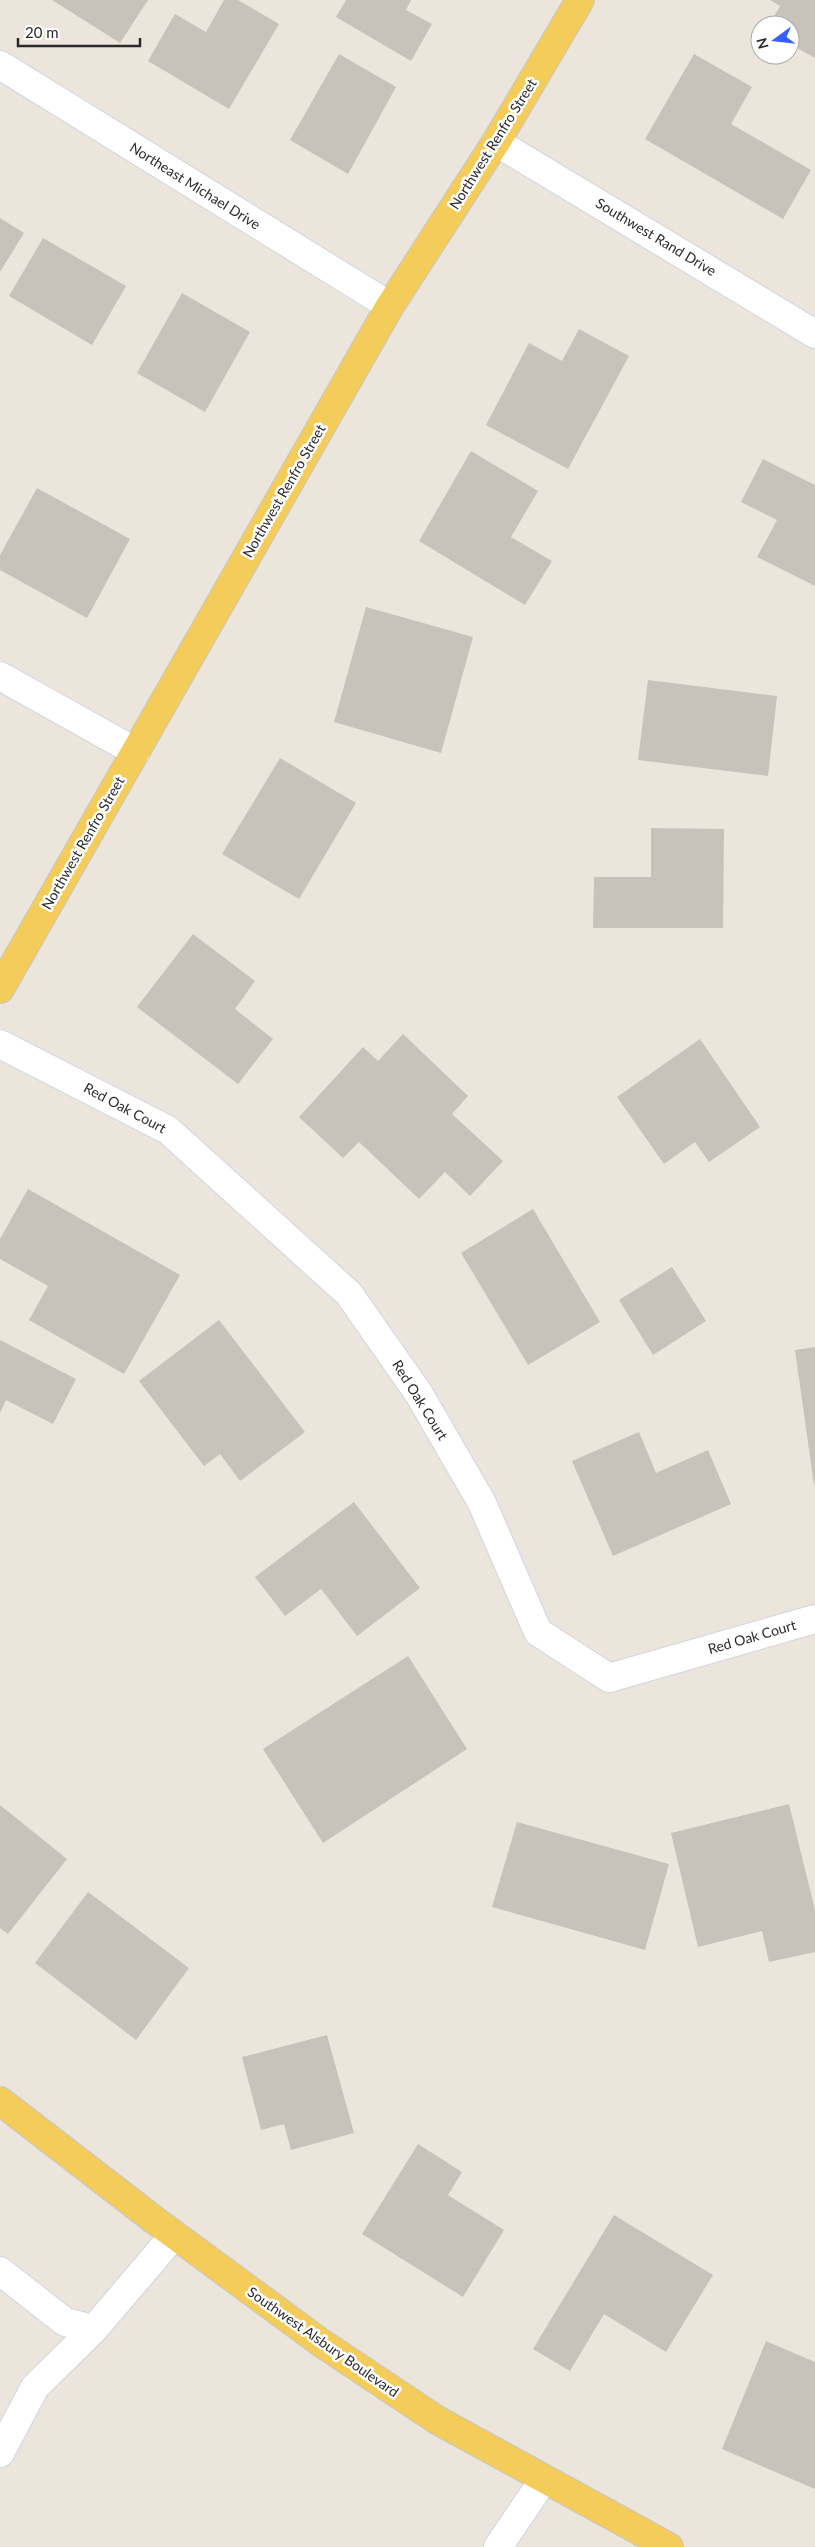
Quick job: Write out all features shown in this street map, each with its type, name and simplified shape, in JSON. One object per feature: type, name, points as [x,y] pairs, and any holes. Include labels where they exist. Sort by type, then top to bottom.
[{"type":"main road","name":"Northwest Renfro Street","points":[[0,989],[390,306],[496,142],[580,0]]},
{"type":"main road","name":"Southwest Alsbury Boulevard","points":[[0,2101],[174,2235],[320,2342],[437,2420],[669,2547]]},
{"type":"street","name":"Northeast Michael Drive","points":[[0,65],[390,306]]},
{"type":"street","name":"Southwest Rand Drive","points":[[496,142],[815,334]]},
{"type":"street","points":[[0,676],[136,752]]},
{"type":"street","name":"Red Oak Court","points":[[0,1044],[168,1130],[349,1294],[419,1394],[482,1504],[538,1632],[609,1678],[815,1619]]},
{"type":"street","points":[[0,2453],[35,2387],[94,2329],[174,2235]]},
{"type":"street","points":[[0,2271],[65,2322],[94,2329]]},
{"type":"street","points":[[498,2547],[544,2479]]},
{"type":"building","points":[[52,0],[148,0],[120,43]]},
{"type":"building","points":[[224,0],[238,0],[279,24],[229,109],[148,61],[175,14],[206,32]]},
{"type":"building","points":[[346,0],[411,0],[406,10],[432,24],[411,61],[336,17]]},
{"type":"building","points":[[770,0],[815,0],[815,58],[800,50],[800,15],[775,15],[780,6]]},
{"type":"building","points":[[339,54],[396,87],[348,174],[290,140]]},
{"type":"building","points":[[694,54],[752,87],[731,124],[811,170],[783,219],[645,139]]},
{"type":"building","points":[[0,218],[24,233],[0,272]]},
{"type":"building","points":[[43,238],[126,286],[92,345],[9,296]]},
{"type":"building","points":[[182,293],[250,332],[205,412],[137,373]]},
{"type":"building","points":[[579,329],[629,356],[568,469],[486,425],[529,343],[562,361]]},
{"type":"building","points":[[471,451],[538,491],[511,537],[552,561],[525,605],[419,541]]},
{"type":"building","points":[[763,459],[815,485],[815,586],[757,557],[777,520],[741,502]]},
{"type":"building","points":[[37,488],[130,539],[87,618],[0,570],[0,555]]},
{"type":"building","points":[[366,607],[473,637],[441,753],[334,722]]},
{"type":"building","points":[[648,680],[777,696],[768,776],[638,760]]},
{"type":"building","points":[[280,758],[356,803],[299,899],[222,854]]},
{"type":"building","points":[[651,828],[724,829],[723,928],[593,928],[594,877],[651,877]]},
{"type":"building","points":[[193,934],[255,981],[235,1009],[273,1039],[238,1084],[137,1007]]},
{"type":"building","points":[[403,1034],[468,1096],[452,1114],[503,1161],[470,1196],[445,1172],[419,1199],[359,1142],[343,1158],[299,1117],[363,1047],[378,1061]]},
{"type":"building","points":[[700,1039],[760,1127],[709,1162],[695,1142],[664,1164],[617,1097]]},
{"type":"building","points":[[28,1189],[180,1275],[124,1374],[29,1320],[48,1286],[0,1259],[0,1239]]},
{"type":"building","points":[[533,1209],[600,1322],[528,1365],[461,1253]]},
{"type":"building","points":[[672,1267],[706,1321],[653,1355],[619,1300]]},
{"type":"building","points":[[219,1320],[305,1432],[240,1481],[220,1454],[204,1466],[139,1381]]},
{"type":"building","points":[[0,1340],[76,1379],[53,1424],[6,1400],[0,1413]]},
{"type":"building","points":[[815,1347],[815,1485],[814,1485],[795,1350]]},
{"type":"building","points":[[639,1432],[656,1473],[708,1450],[731,1504],[613,1556],[572,1461]]},
{"type":"building","points":[[354,1502],[420,1588],[357,1636],[321,1589],[285,1616],[255,1577]]},
{"type":"building","points":[[408,1656],[467,1749],[323,1843],[263,1749]]},
{"type":"building","points":[[789,1804],[815,1910],[815,1952],[769,1962],[762,1931],[698,1947],[671,1833]]},
{"type":"building","points":[[0,1805],[67,1859],[8,1934],[0,1928]]},
{"type":"building","points":[[517,1822],[669,1864],[645,1950],[492,1907]]},
{"type":"building","points":[[88,1892],[189,1968],[136,2040],[35,1963]]},
{"type":"building","points":[[327,2035],[354,2133],[291,2150],[284,2124],[261,2130],[242,2057]]},
{"type":"building","points":[[418,2144],[462,2172],[448,2195],[504,2230],[463,2297],[362,2234]]},
{"type":"building","points":[[614,2215],[713,2275],[666,2352],[604,2314],[570,2371],[533,2349]]},
{"type":"building","points":[[766,2341],[815,2362],[815,2489],[722,2449]]}]
